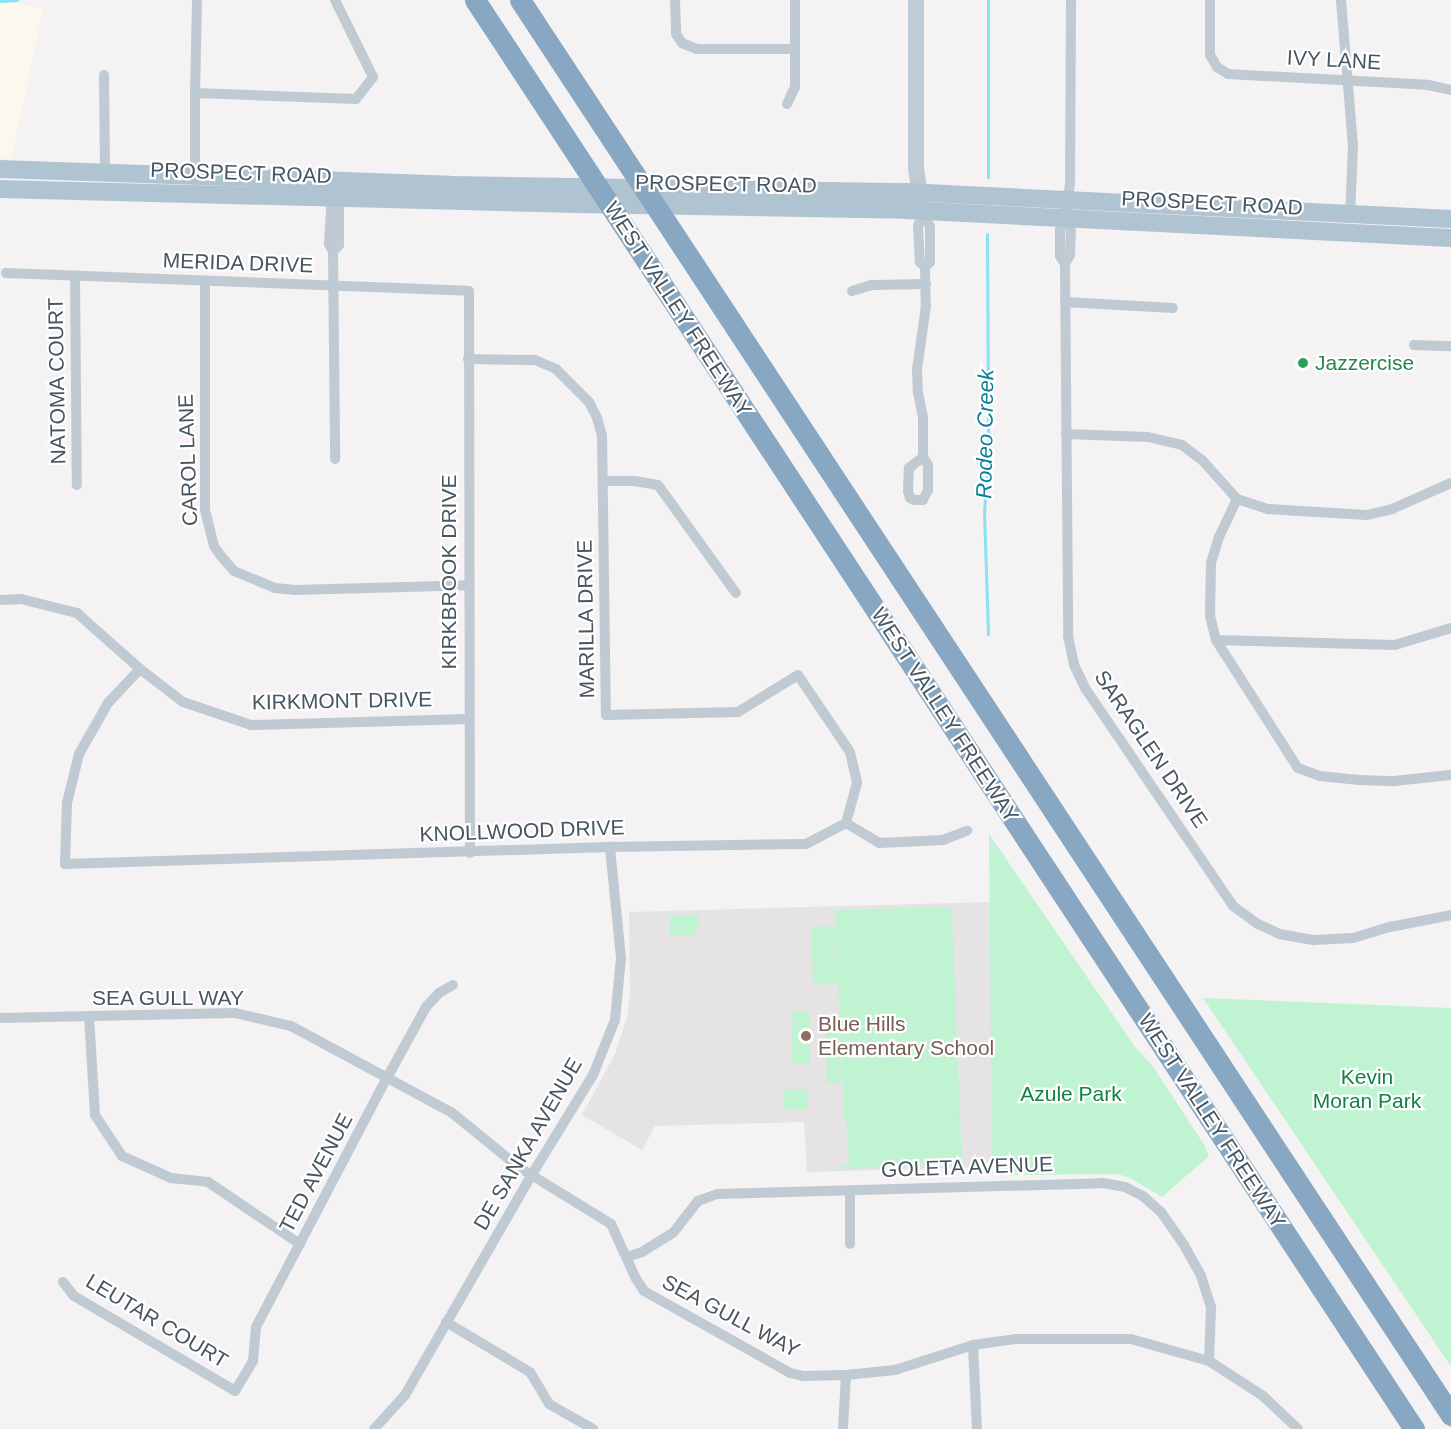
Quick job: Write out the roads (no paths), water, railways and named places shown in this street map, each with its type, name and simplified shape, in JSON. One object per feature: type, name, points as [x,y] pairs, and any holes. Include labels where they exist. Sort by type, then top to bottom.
[{"type":"highway","name":"WEST VALLEY FREEWAY","points":[[475,0],[1414,1429]]},
{"type":"highway","name":"WEST VALLEY FREEWAY","points":[[520,0],[1451,1415]]},
{"type":"main road","name":"PROSPECT ROAD","points":[[1,171],[105,172],[195,185]]},
{"type":"main road","name":"PROSPECT ROAD","points":[[0,189],[195,185],[577,204],[923,211],[1451,238]]},
{"type":"main road","name":"PROSPECT ROAD","points":[[335,193],[564,185],[920,192],[1451,219]]},
{"type":"street","points":[[195,185],[196,0]]},
{"type":"street","points":[[195,93],[356,99],[373,77],[335,0]]},
{"type":"street","points":[[675,0],[674,27],[682,44],[697,50],[795,50]]},
{"type":"street","points":[[787,104],[795,87],[795,0]]},
{"type":"street","points":[[916,0],[916,169],[923,211],[918,226],[920,262],[925,267],[926,284],[926,318],[917,369],[923,457]]},
{"type":"street","name":"SARAGLEN DRIVE","points":[[1071,0],[1068,199],[1066,218],[1060,230],[1060,255],[1065,264],[1068,636],[1074,665],[1085,688],[1233,906],[1258,924],[1279,934],[1314,940],[1353,938],[1390,927],[1451,915]]},
{"type":"street","name":"IVY LANE","points":[[1210,0],[1210,55],[1217,67],[1228,74],[1428,85],[1451,90]]},
{"type":"street","points":[[1341,0],[1353,145],[1349,233]]},
{"type":"street","points":[[104,75],[105,172]]},
{"type":"street","points":[[335,193],[329,244],[333,252],[335,459]]},
{"type":"street","name":"MERIDA DRIVE","points":[[6,273],[469,291]]},
{"type":"street","name":"NATOMA COURT","points":[[75,276],[77,485]]},
{"type":"street","name":"CAROL LANE","points":[[205,282],[205,510],[214,546],[234,571],[253,581],[275,588],[296,590],[469,585]]},
{"type":"street","points":[[852,291],[872,285],[926,284]]},
{"type":"street","name":"KIRKBROOK DRIVE","points":[[469,291],[470,853]]},
{"type":"street","points":[[1065,302],[1173,308]]},
{"type":"street","points":[[1414,345],[1451,346]]},
{"type":"street","name":"MARILLA DRIVE","points":[[468,359],[535,360],[556,369],[589,402],[602,435],[606,715],[738,712],[798,675],[850,752],[857,783],[846,823]]},
{"type":"street","points":[[1066,434],[1148,437],[1182,445],[1203,461],[1237,499],[1268,509],[1367,515],[1392,509],[1451,483]]},
{"type":"street","points":[[603,481],[635,481],[658,485],[736,593]]},
{"type":"street","points":[[1237,499],[1219,537],[1211,563],[1210,616],[1216,640],[1298,768],[1320,776],[1359,780],[1404,780],[1451,775]]},
{"type":"street","name":"KIRKMONT DRIVE","points":[[0,600],[21,599],[77,613],[140,669],[183,702],[251,725],[469,719]]},
{"type":"street","points":[[1216,640],[1378,645],[1415,640],[1451,628]]},
{"type":"street","name":"KNOLLWOOD DRIVE","points":[[140,669],[108,703],[80,754],[67,803],[65,864],[610,847],[806,844],[846,823]]},
{"type":"street","points":[[846,823],[879,843],[943,840],[968,831]]},
{"type":"street","name":"DE SANKA AVENUE","points":[[374,1429],[405,1395],[531,1176],[593,1075],[615,1020],[621,958],[610,847]]},
{"type":"street","name":"TED AVENUE","points":[[235,1391],[253,1361],[256,1327],[387,1078],[426,1007],[439,993],[453,985]]},
{"type":"street","name":"SEA GULL WAY","points":[[0,1018],[236,1013],[291,1026],[451,1112],[531,1176],[611,1224],[644,1292],[770,1364],[803,1376],[846,1375],[895,1370],[973,1345],[1015,1339],[1131,1339],[1209,1361],[1263,1396],[1298,1429]]},
{"type":"street","points":[[89,1016],[95,1115],[122,1156],[171,1178],[208,1182],[300,1244]]},
{"type":"street","name":"GOLETA AVENUE","points":[[627,1257],[642,1252],[673,1233],[698,1201],[717,1194],[1087,1183],[1125,1187],[1143,1196],[1161,1212],[1184,1245],[1201,1276],[1211,1306],[1209,1361]]},
{"type":"street","points":[[850,1190],[850,1244]]},
{"type":"street","name":"LEUTAR COURT","points":[[63,1282],[74,1296],[235,1391]]},
{"type":"street","points":[[446,1322],[530,1372],[549,1404],[593,1429]]},
{"type":"street","points":[[973,1345],[977,1429]]},
{"type":"street","points":[[843,1429],[846,1375]]},
{"type":"waterway","points":[[0,1],[17,0]]},
{"type":"waterway","name":"Rodeo Creek","points":[[988,0],[988,177]]},
{"type":"waterway","name":"Rodeo Creek","points":[[987,234],[988,454],[984,512],[988,634]]},
{"type":"place","name":"Jazzercise","points":[[1303,363]]},
{"type":"place","name":"Blue Hills Elementary School","points":[[806,1036]]},
{"type":"park label","name":"Kevin Moran Park","points":[[1367,1089]]},
{"type":"park label","name":"Azule Park","points":[[1071,1094]]}]
